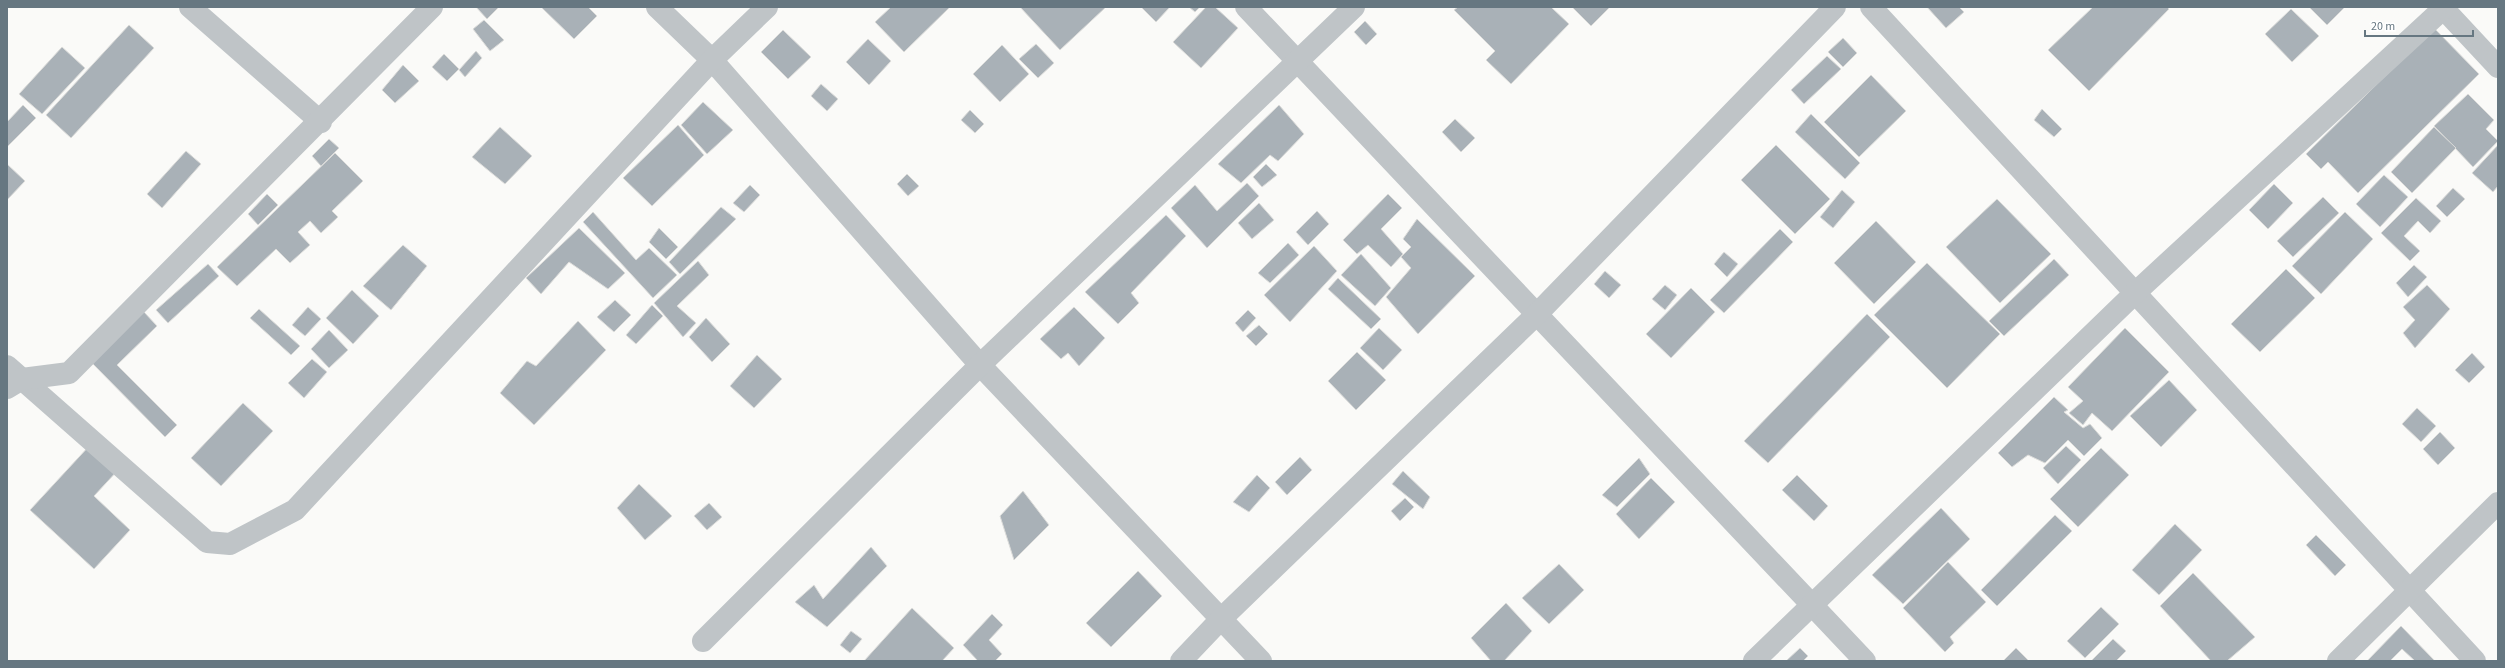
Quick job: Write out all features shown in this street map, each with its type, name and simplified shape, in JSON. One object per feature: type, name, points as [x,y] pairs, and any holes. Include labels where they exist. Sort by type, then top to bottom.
[{"type":"street","points":[[190,7],[321,122]]},
{"type":"street","points":[[12,377],[69,373],[279,160],[321,122],[432,7]]},
{"type":"street","points":[[657,7],[712,60],[980,365],[1261,661]]},
{"type":"street","points":[[12,377],[207,542],[230,544],[295,510],[712,60],[767,7]]},
{"type":"street","points":[[1246,7],[1865,661]]},
{"type":"street","points":[[703,641],[980,365],[1354,7]]},
{"type":"street","points":[[1181,661],[1221,619],[1537,314],[1835,7]]},
{"type":"street","points":[[1871,7],[2475,661]]},
{"type":"street","points":[[1754,661],[1813,606],[2135,293],[2443,8],[2498,67]]},
{"type":"street","points":[[2338,661],[2498,503]]},
{"type":"building","points":[[476,7],[499,7],[487,19]]},
{"type":"building","points":[[541,7],[588,7],[597,16],[574,39]]},
{"type":"building","points":[[891,7],[950,7],[904,52],[875,22]]},
{"type":"building","points":[[1020,7],[1106,7],[1060,50]]},
{"type":"building","points":[[1141,7],[1170,7],[1156,22]]},
{"type":"building","points":[[1189,7],[1200,7],[1195,12]]},
{"type":"building","points":[[1206,7],[1215,7],[1238,28],[1201,68],[1173,42]]},
{"type":"building","points":[[1458,7],[1551,7],[1569,24],[1511,84],[1486,60],[1495,51],[1454,10]]},
{"type":"building","points":[[1572,7],[1610,7],[1591,26]]},
{"type":"building","points":[[1927,7],[1959,7],[1964,12],[1946,28]]},
{"type":"building","points":[[2093,7],[2167,7],[2169,9],[2089,91],[2048,50]]},
{"type":"building","points":[[2309,7],[2345,7],[2327,25]]},
{"type":"building","points":[[2291,9],[2319,36],[2292,62],[2265,34]]},
{"type":"building","points":[[484,20],[504,40],[490,51],[473,29]]},
{"type":"building","points":[[1365,21],[1377,34],[1366,45],[1354,32]]},
{"type":"building","points":[[129,25],[154,48],[71,138],[46,115]]},
{"type":"building","points":[[2434,28],[2479,74],[2358,193],[2328,162],[2321,169],[2306,154]]},
{"type":"building","points":[[783,30],[811,57],[788,79],[761,52]]},
{"type":"building","points":[[1843,38],[1857,53],[1843,67],[1828,52]]},
{"type":"building","points":[[868,39],[891,61],[869,85],[846,62]]},
{"type":"building","points":[[1036,44],[1054,63],[1038,78],[1019,59]]},
{"type":"building","points":[[1002,45],[1029,74],[1000,102],[973,74]]},
{"type":"building","points":[[62,47],[85,68],[42,114],[19,94]]},
{"type":"building","points":[[476,51],[482,58],[465,77],[459,70]]},
{"type":"building","points":[[444,54],[459,69],[447,81],[432,67]]},
{"type":"building","points":[[1827,56],[1841,69],[1804,104],[1791,90]]},
{"type":"building","points":[[403,65],[419,81],[395,103],[382,90]]},
{"type":"building","points":[[1871,75],[1906,111],[1859,157],[1824,122]]},
{"type":"building","points":[[821,84],[838,99],[827,111],[811,96]]},
{"type":"building","points":[[2468,94],[2494,120],[2486,129],[2498,141],[2473,167],[2434,126]]},
{"type":"building","points":[[703,102],[733,130],[707,154],[681,125]]},
{"type":"building","points":[[23,105],[36,118],[7,147],[7,122]]},
{"type":"building","points":[[1279,105],[1304,134],[1278,161],[1270,155],[1241,183],[1218,164]]},
{"type":"building","points":[[2042,109],[2062,129],[2054,137],[2034,120]]},
{"type":"building","points":[[970,110],[984,124],[975,133],[961,120]]},
{"type":"building","points":[[1811,114],[1860,163],[1845,179],[1795,132]]},
{"type":"building","points":[[1455,119],[1475,138],[1461,152],[1442,132]]},
{"type":"building","points":[[678,125],[704,155],[652,206],[623,178]]},
{"type":"building","points":[[500,127],[532,156],[505,184],[472,157]]},
{"type":"building","points":[[2434,127],[2456,148],[2412,193],[2391,172]]},
{"type":"building","points":[[329,139],[339,148],[321,166],[312,156]]},
{"type":"building","points":[[1776,145],[1830,199],[1795,234],[1741,180]]},
{"type":"building","points":[[2498,145],[2498,186],[2493,192],[2472,173]]},
{"type":"building","points":[[186,151],[201,164],[162,208],[147,194]]},
{"type":"building","points":[[335,153],[363,181],[332,211],[338,217],[321,233],[310,221],[298,232],[310,245],[290,263],[276,249],[237,286],[217,267]]},
{"type":"building","points":[[7,164],[25,181],[7,200]]},
{"type":"building","points":[[1266,164],[1277,175],[1262,187],[1253,177]]},
{"type":"building","points":[[907,174],[919,186],[908,196],[897,184]]},
{"type":"building","points":[[2384,175],[2408,197],[2380,227],[2356,204]]},
{"type":"building","points":[[1247,183],[1259,196],[1207,248],[1171,208],[1195,185],[1217,211]]},
{"type":"building","points":[[2274,184],[2293,203],[2268,229],[2249,210]]},
{"type":"building","points":[[750,185],[760,195],[744,212],[733,203]]},
{"type":"building","points":[[2453,188],[2465,199],[2447,217],[2436,206]]},
{"type":"building","points":[[1842,190],[1855,202],[1833,228],[1820,217]]},
{"type":"building","points":[[267,194],[278,205],[258,225],[248,214]]},
{"type":"building","points":[[1388,194],[1402,208],[1381,229],[1403,254],[1391,267],[1368,245],[1357,254],[1343,240]]},
{"type":"building","points":[[2323,197],[2339,213],[2293,257],[2277,241]]},
{"type":"building","points":[[2416,198],[2441,221],[2430,233],[2418,221],[2404,236],[2420,251],[2410,261],[2381,233]]},
{"type":"building","points":[[1997,199],[2051,254],[2000,303],[1946,247]]},
{"type":"building","points":[[1259,203],[1274,220],[1252,239],[1238,223]]},
{"type":"building","points":[[721,207],[736,219],[680,274],[669,262]]},
{"type":"building","points":[[1317,211],[1329,224],[1308,245],[1296,232]]},
{"type":"building","points":[[593,212],[636,260],[649,248],[677,275],[653,298],[583,222]]},
{"type":"building","points":[[2345,212],[2373,239],[2321,294],[2292,266]]},
{"type":"building","points":[[1166,215],[1186,236],[1131,293],[1139,303],[1118,324],[1085,292]]},
{"type":"building","points":[[1417,219],[1475,276],[1418,334],[1386,297],[1411,268],[1401,257],[1411,247],[1403,239]]},
{"type":"building","points":[[1876,221],[1916,262],[1874,304],[1834,263]]},
{"type":"building","points":[[579,228],[625,273],[608,289],[569,262],[541,294],[526,278]]},
{"type":"building","points":[[659,228],[678,247],[666,259],[649,242]]},
{"type":"building","points":[[1780,229],[1793,242],[1724,313],[1710,300]]},
{"type":"building","points":[[1288,243],[1299,255],[1270,283],[1258,273]]},
{"type":"building","points":[[403,245],[427,266],[391,310],[363,286]]},
{"type":"building","points":[[1314,246],[1337,271],[1290,322],[1264,295]]},
{"type":"building","points":[[1724,252],[1738,264],[1727,277],[1714,264]]},
{"type":"building","points":[[1361,254],[1391,288],[1375,306],[1341,275]]},
{"type":"building","points":[[2054,259],[2069,275],[2004,336],[1989,321]]},
{"type":"building","points":[[698,261],[709,275],[677,306],[696,323],[683,337],[654,303]]},
{"type":"building","points":[[1927,263],[2000,334],[1947,388],[1874,315]]},
{"type":"building","points":[[208,264],[219,276],[168,323],[156,310]]},
{"type":"building","points":[[2414,265],[2427,277],[2408,297],[2396,283]]},
{"type":"building","points":[[2286,269],[2315,298],[2260,352],[2231,324]]},
{"type":"building","points":[[1605,271],[1621,285],[1609,298],[1594,284]]},
{"type":"building","points":[[1338,278],[1381,319],[1371,329],[1328,289]]},
{"type":"building","points":[[1665,285],[1677,295],[1665,310],[1652,299]]},
{"type":"building","points":[[2427,285],[2450,309],[2415,348],[2403,333],[2415,320],[2403,307]]},
{"type":"building","points":[[1691,288],[1715,312],[1671,358],[1646,334]]},
{"type":"building","points":[[352,290],[379,316],[353,344],[326,318]]},
{"type":"building","points":[[615,300],[631,315],[614,332],[597,317]]},
{"type":"building","points":[[652,305],[663,316],[636,344],[626,335]]},
{"type":"building","points":[[308,307],[321,319],[305,336],[292,325]]},
{"type":"building","points":[[1074,307],[1105,338],[1079,366],[1068,353],[1061,359],[1040,339]]},
{"type":"building","points":[[259,309],[300,346],[291,355],[250,318]]},
{"type":"building","points":[[1248,310],[1256,318],[1243,332],[1235,323]]},
{"type":"building","points":[[144,312],[157,326],[117,365],[177,425],[165,437],[92,363]]},
{"type":"building","points":[[1867,314],[1890,337],[1768,463],[1744,441]]},
{"type":"building","points":[[706,318],[730,344],[712,362],[689,337]]},
{"type":"building","points":[[578,321],[606,350],[534,425],[500,393],[527,361],[536,366]]},
{"type":"building","points":[[1259,325],[1268,334],[1256,346],[1246,336]]},
{"type":"building","points":[[1379,328],[1402,350],[1383,370],[1360,348]]},
{"type":"building","points":[[2125,328],[2169,372],[2112,431],[2092,413],[2083,425],[2069,413],[2083,401],[2068,387]]},
{"type":"building","points":[[329,330],[348,350],[329,368],[311,349]]},
{"type":"building","points":[[1357,352],[1386,380],[1356,410],[1328,381]]},
{"type":"building","points":[[2472,353],[2485,367],[2469,383],[2455,370]]},
{"type":"building","points":[[757,355],[782,379],[754,408],[730,386]]},
{"type":"building","points":[[312,359],[327,372],[304,398],[288,383]]},
{"type":"building","points":[[2169,380],[2197,410],[2161,447],[2130,416]]},
{"type":"building","points":[[2054,397],[2068,410],[2064,412],[2083,428],[2090,424],[2102,438],[2084,456],[2068,440],[2045,463],[2028,455],[2012,467],[1998,453]]},
{"type":"building","points":[[243,403],[273,431],[221,486],[191,458]]},
{"type":"building","points":[[2417,408],[2436,426],[2421,442],[2402,424]]},
{"type":"building","points":[[2440,432],[2455,448],[2438,465],[2423,449]]},
{"type":"building","points":[[91,444],[119,469],[94,496],[130,530],[94,569],[30,510]]},
{"type":"building","points":[[2066,446],[2081,460],[2058,484],[2043,468]]},
{"type":"building","points":[[2101,448],[2129,475],[2078,527],[2050,499]]},
{"type":"building","points":[[1300,457],[1312,470],[1287,495],[1275,482]]},
{"type":"building","points":[[1639,458],[1650,474],[1617,507],[1602,495]]},
{"type":"building","points":[[1403,471],[1430,497],[1423,509],[1392,484]]},
{"type":"building","points":[[1257,475],[1270,488],[1249,512],[1233,502]]},
{"type":"building","points":[[1797,475],[1828,506],[1814,521],[1782,490]]},
{"type":"building","points":[[1651,478],[1675,502],[1639,539],[1616,514]]},
{"type":"building","points":[[639,484],[672,516],[645,540],[617,508]]},
{"type":"building","points":[[1023,491],[1049,525],[1014,560],[1000,516]]},
{"type":"building","points":[[1405,498],[1414,507],[1400,521],[1391,511]]},
{"type":"building","points":[[709,503],[722,517],[707,530],[694,516]]},
{"type":"building","points":[[1941,508],[1970,539],[1903,604],[1872,575]]},
{"type":"building","points":[[2055,515],[2072,531],[1997,606],[1981,590]]},
{"type":"building","points":[[2175,524],[2202,550],[2159,595],[2132,570]]},
{"type":"building","points":[[2316,535],[2346,565],[2335,576],[2306,545]]},
{"type":"building","points":[[871,547],[887,566],[827,627],[795,602],[814,585],[823,599]]},
{"type":"building","points":[[1948,562],[1986,602],[1950,637],[1954,643],[1945,652],[1903,608]]},
{"type":"building","points":[[1559,564],[1584,590],[1549,624],[1522,598]]},
{"type":"building","points":[[1138,571],[1162,596],[1111,647],[1086,623]]},
{"type":"building","points":[[2193,573],[2255,637],[2227,661],[2211,661],[2160,606]]},
{"type":"building","points":[[1506,603],[1532,631],[1504,661],[1491,661],[1471,638]]},
{"type":"building","points":[[2101,607],[2119,624],[2085,658],[2067,641]]},
{"type":"building","points":[[912,608],[954,648],[942,661],[864,661]]},
{"type":"building","points":[[992,614],[1003,625],[989,640],[1002,654],[995,661],[978,661],[963,645]]},
{"type":"building","points":[[2401,626],[2435,661],[2415,661],[2402,649],[2390,661],[2367,661]]},
{"type":"building","points":[[851,631],[862,639],[850,653],[840,645]]},
{"type":"building","points":[[2113,639],[2126,651],[2116,661],[2091,661]]},
{"type":"building","points":[[1800,648],[1808,656],[1803,661],[1786,661]]},
{"type":"building","points":[[2016,648],[2029,661],[2003,661]]}]
